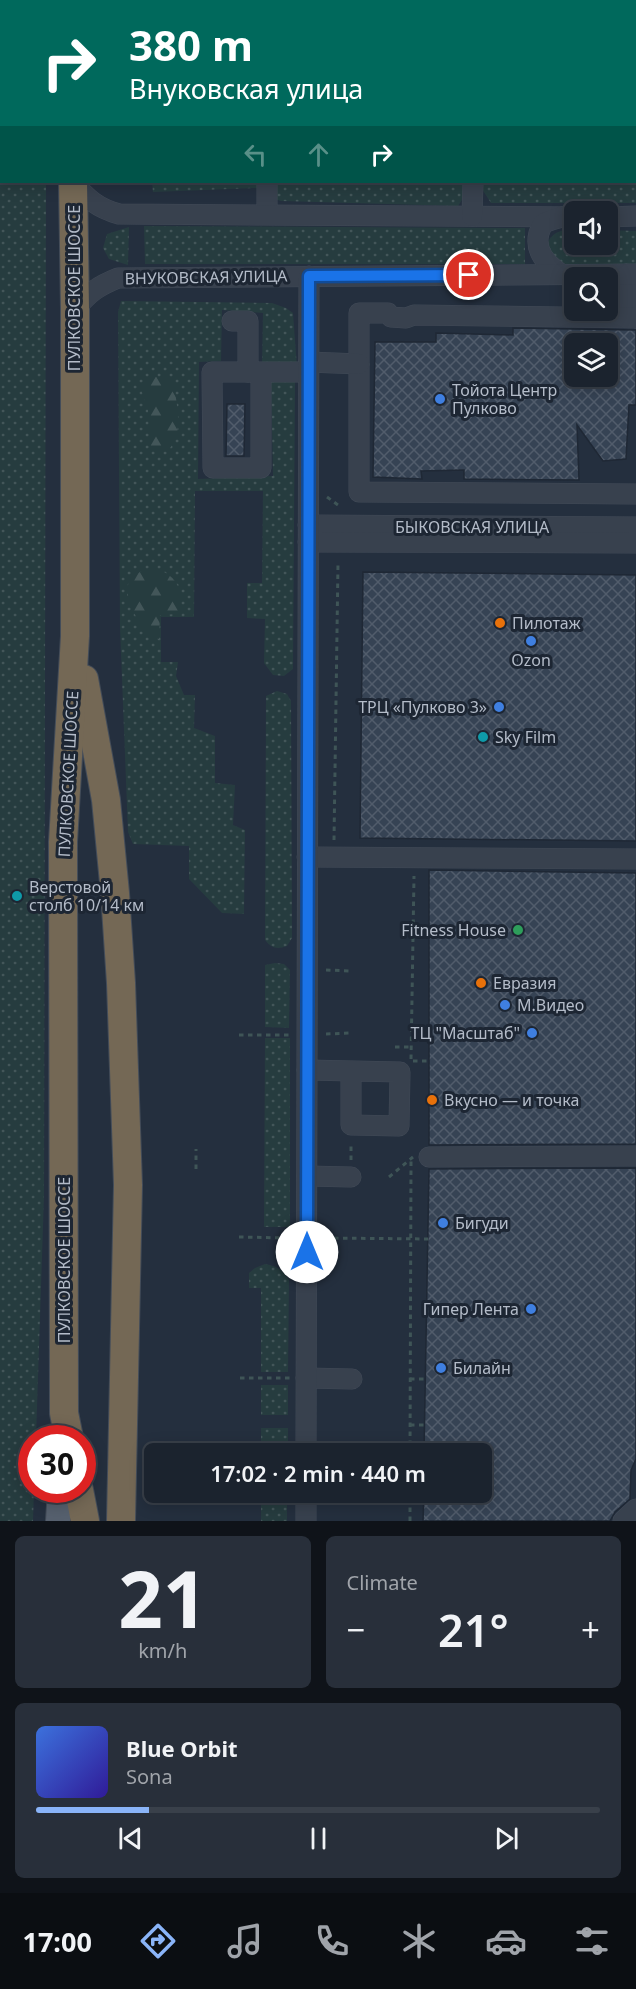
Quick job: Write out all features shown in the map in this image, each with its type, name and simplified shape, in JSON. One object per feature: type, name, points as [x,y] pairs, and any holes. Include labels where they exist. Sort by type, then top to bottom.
[{"type":"highway","name":"ПУЛКОВСКОЕ ШОССЕ","points":[[65,1425],[63,842],[75,636],[73,183]]},
{"type":"highway","points":[[75,636],[106,800],[115,893],[126,1104],[128,1185],[121,1521]]},
{"type":"highway","points":[[82,1503],[85,1521]]},
{"type":"main road","points":[[58,1521],[59,1503]]},
{"type":"street","points":[[74,183],[88,199],[104,210],[119,214],[564,217]]},
{"type":"street","points":[[267,183],[267,214]]},
{"type":"street","points":[[472,216],[473,183]]},
{"type":"street","points":[[618,216],[636,216]]},
{"type":"street","points":[[561,274],[544,260],[539,251],[538,240],[544,224],[564,219]]},
{"type":"street","points":[[631,274],[626,305],[636,318]]},
{"type":"street","name":"ВНУКОВСКАЯ УЛИЦА","points":[[75,309],[89,293],[100,285],[118,278],[631,274]]},
{"type":"street","points":[[306,1443],[309,276]]},
{"type":"street","points":[[636,318],[414,315],[406,318],[391,317],[388,313],[359,313],[359,492],[636,494]]},
{"type":"street","points":[[232,321],[248,321],[254,373],[261,468],[213,468],[212,372],[254,373],[359,364]]},
{"type":"street","name":"БЫКОВСКАЯ УЛИЦА","points":[[308,533],[636,527]]},
{"type":"street","name":"БЫКОВСКАЯ УЛИЦА","points":[[308,533],[636,543]]},
{"type":"street","points":[[308,857],[636,858]]},
{"type":"street","points":[[307,1070],[400,1072],[399,1126],[351,1125],[351,1071]]},
{"type":"street","points":[[429,1157],[636,1156]]},
{"type":"street","points":[[307,1176],[351,1177]]},
{"type":"street","points":[[306,1378],[352,1379]]},
{"type":"street","points":[[306,1503],[306,1521]]},
{"type":"street","points":[[623,1521],[636,1509]]},
{"type":"path","points":[[326,496],[338,506]]},
{"type":"path","points":[[334,857],[338,563]]},
{"type":"path","points":[[307,970],[351,971]]},
{"type":"path","points":[[239,1035],[294,1035]]},
{"type":"path","points":[[395,1047],[411,1047]]},
{"type":"path","points":[[411,1061],[429,1061]]},
{"type":"path","points":[[351,1125],[351,1177]]},
{"type":"path","points":[[196,1149],[196,1169]]},
{"type":"path","points":[[389,1177],[411,1157],[429,1157]]},
{"type":"path","points":[[411,1238],[428,1239]]},
{"type":"path","points":[[240,1378],[306,1378]]},
{"type":"path","points":[[410,1379],[426,1379]]},
{"type":"path","points":[[410,1425],[425,1425]]},
{"type":"path","points":[[410,1503],[410,1521]]},
{"type":"green space","points":[[0,183],[46,183],[44,1196],[36,1425],[18,1425],[18,1503],[34,1503],[33,1521],[0,1521]]},
{"type":"green space","points":[[152,183],[259,183],[259,188],[153,192]]},
{"type":"green space","points":[[275,183],[465,183],[464,197],[458,206],[275,199]]},
{"type":"green space","points":[[481,183],[636,183],[636,203],[564,201],[564,203],[491,203],[480,186]]},
{"type":"green space","points":[[144,226],[525,228],[525,264],[145,264]]},
{"type":"green space","points":[[129,227],[128,265],[109,259],[103,248],[107,234]]},
{"type":"green space","points":[[564,230],[564,255],[618,255],[618,230],[636,231],[636,266],[563,267],[546,247],[557,233]]},
{"type":"green space","points":[[121,301],[272,303],[293,313],[297,368],[262,365],[263,313],[222,310],[221,361],[199,362],[198,479],[273,476],[271,379],[295,379],[293,669],[284,676],[273,675],[264,663],[265,619],[247,618],[247,583],[262,583],[263,491],[195,491],[194,617],[161,617],[161,662],[178,662],[176,676],[184,695],[195,695],[194,728],[215,736],[215,783],[235,785],[233,825],[245,830],[244,914],[222,913],[189,879],[189,846],[133,844],[128,832],[120,627],[118,312]]},
{"type":"green space","points":[[151,377],[167,379],[174,385],[178,428],[168,451],[156,452],[150,447],[148,410],[142,385]]},
{"type":"green space","points":[[145,569],[157,570],[170,576],[181,596],[178,614],[160,615],[159,639],[145,633],[127,600],[127,586],[135,575]]},
{"type":"green space","points":[[277,691],[287,694],[291,701],[292,938],[287,946],[280,948],[270,945],[265,940],[266,696]]},
{"type":"green space","points":[[284,964],[290,970],[289,1028],[265,1027],[265,965]]},
{"type":"green space","points":[[265,1038],[290,1038],[290,1227],[264,1227]]},
{"type":"green space","points":[[265,1264],[279,1269],[289,1280],[288,1372],[261,1372],[261,1288],[249,1288],[249,1273]]},
{"type":"green space","points":[[261,1385],[288,1385],[288,1415],[261,1415]]},
{"type":"green space","points":[[261,1428],[288,1428],[288,1443],[261,1443]]},
{"type":"green space","points":[[261,1503],[287,1503],[287,1521],[261,1521]]},
{"type":"building","points":[[513,328],[636,330],[636,405],[629,405],[626,459],[603,461],[577,425],[579,480],[464,479],[464,470],[421,471],[422,479],[373,477],[375,342],[436,342],[436,333],[513,335]]},
{"type":"building","points":[[227,404],[245,404],[244,456],[226,456]]},
{"type":"building","name":"ТРЦ «Пулково 3»","points":[[363,572],[636,575],[636,841],[360,838]]},
{"type":"building","name":"ТЦ \"Масштаб\"","points":[[429,870],[636,873],[636,1144],[429,1145]]},
{"type":"building","name":"Гипер Лента","points":[[636,1168],[636,1459],[631,1470],[630,1499],[615,1512],[610,1521],[423,1521],[424,1503],[492,1503],[492,1443],[424,1443],[429,1169]]},
{"type":"place","name":"Тойота Центр Пулково","points":[[440,399]]},
{"type":"place","name":"Пилотаж","points":[[500,623]]},
{"type":"place","name":"Ozon","points":[[531,641]]},
{"type":"place","name":"ТРЦ «Пулково 3»","points":[[499,707]]},
{"type":"place","name":"Sky Film","points":[[483,737]]},
{"type":"place","name":"Верстовой столб 10/14 км","points":[[17,896]]},
{"type":"place","name":"Fitness House","points":[[518,930]]},
{"type":"place","name":"Евразия","points":[[481,983]]},
{"type":"place","name":"М.Видео","points":[[505,1005]]},
{"type":"place","name":"ТЦ \"Масштаб\"","points":[[532,1033]]},
{"type":"place","name":"Вкусно — и точка","points":[[432,1100]]},
{"type":"place","name":"Бигуди","points":[[443,1223]]},
{"type":"place","name":"Гипер Лента","points":[[531,1309]]},
{"type":"place","name":"Билайн","points":[[441,1368]]},
{"type":"route","points":[[307,1252],[309,276],[469,275]]}]
